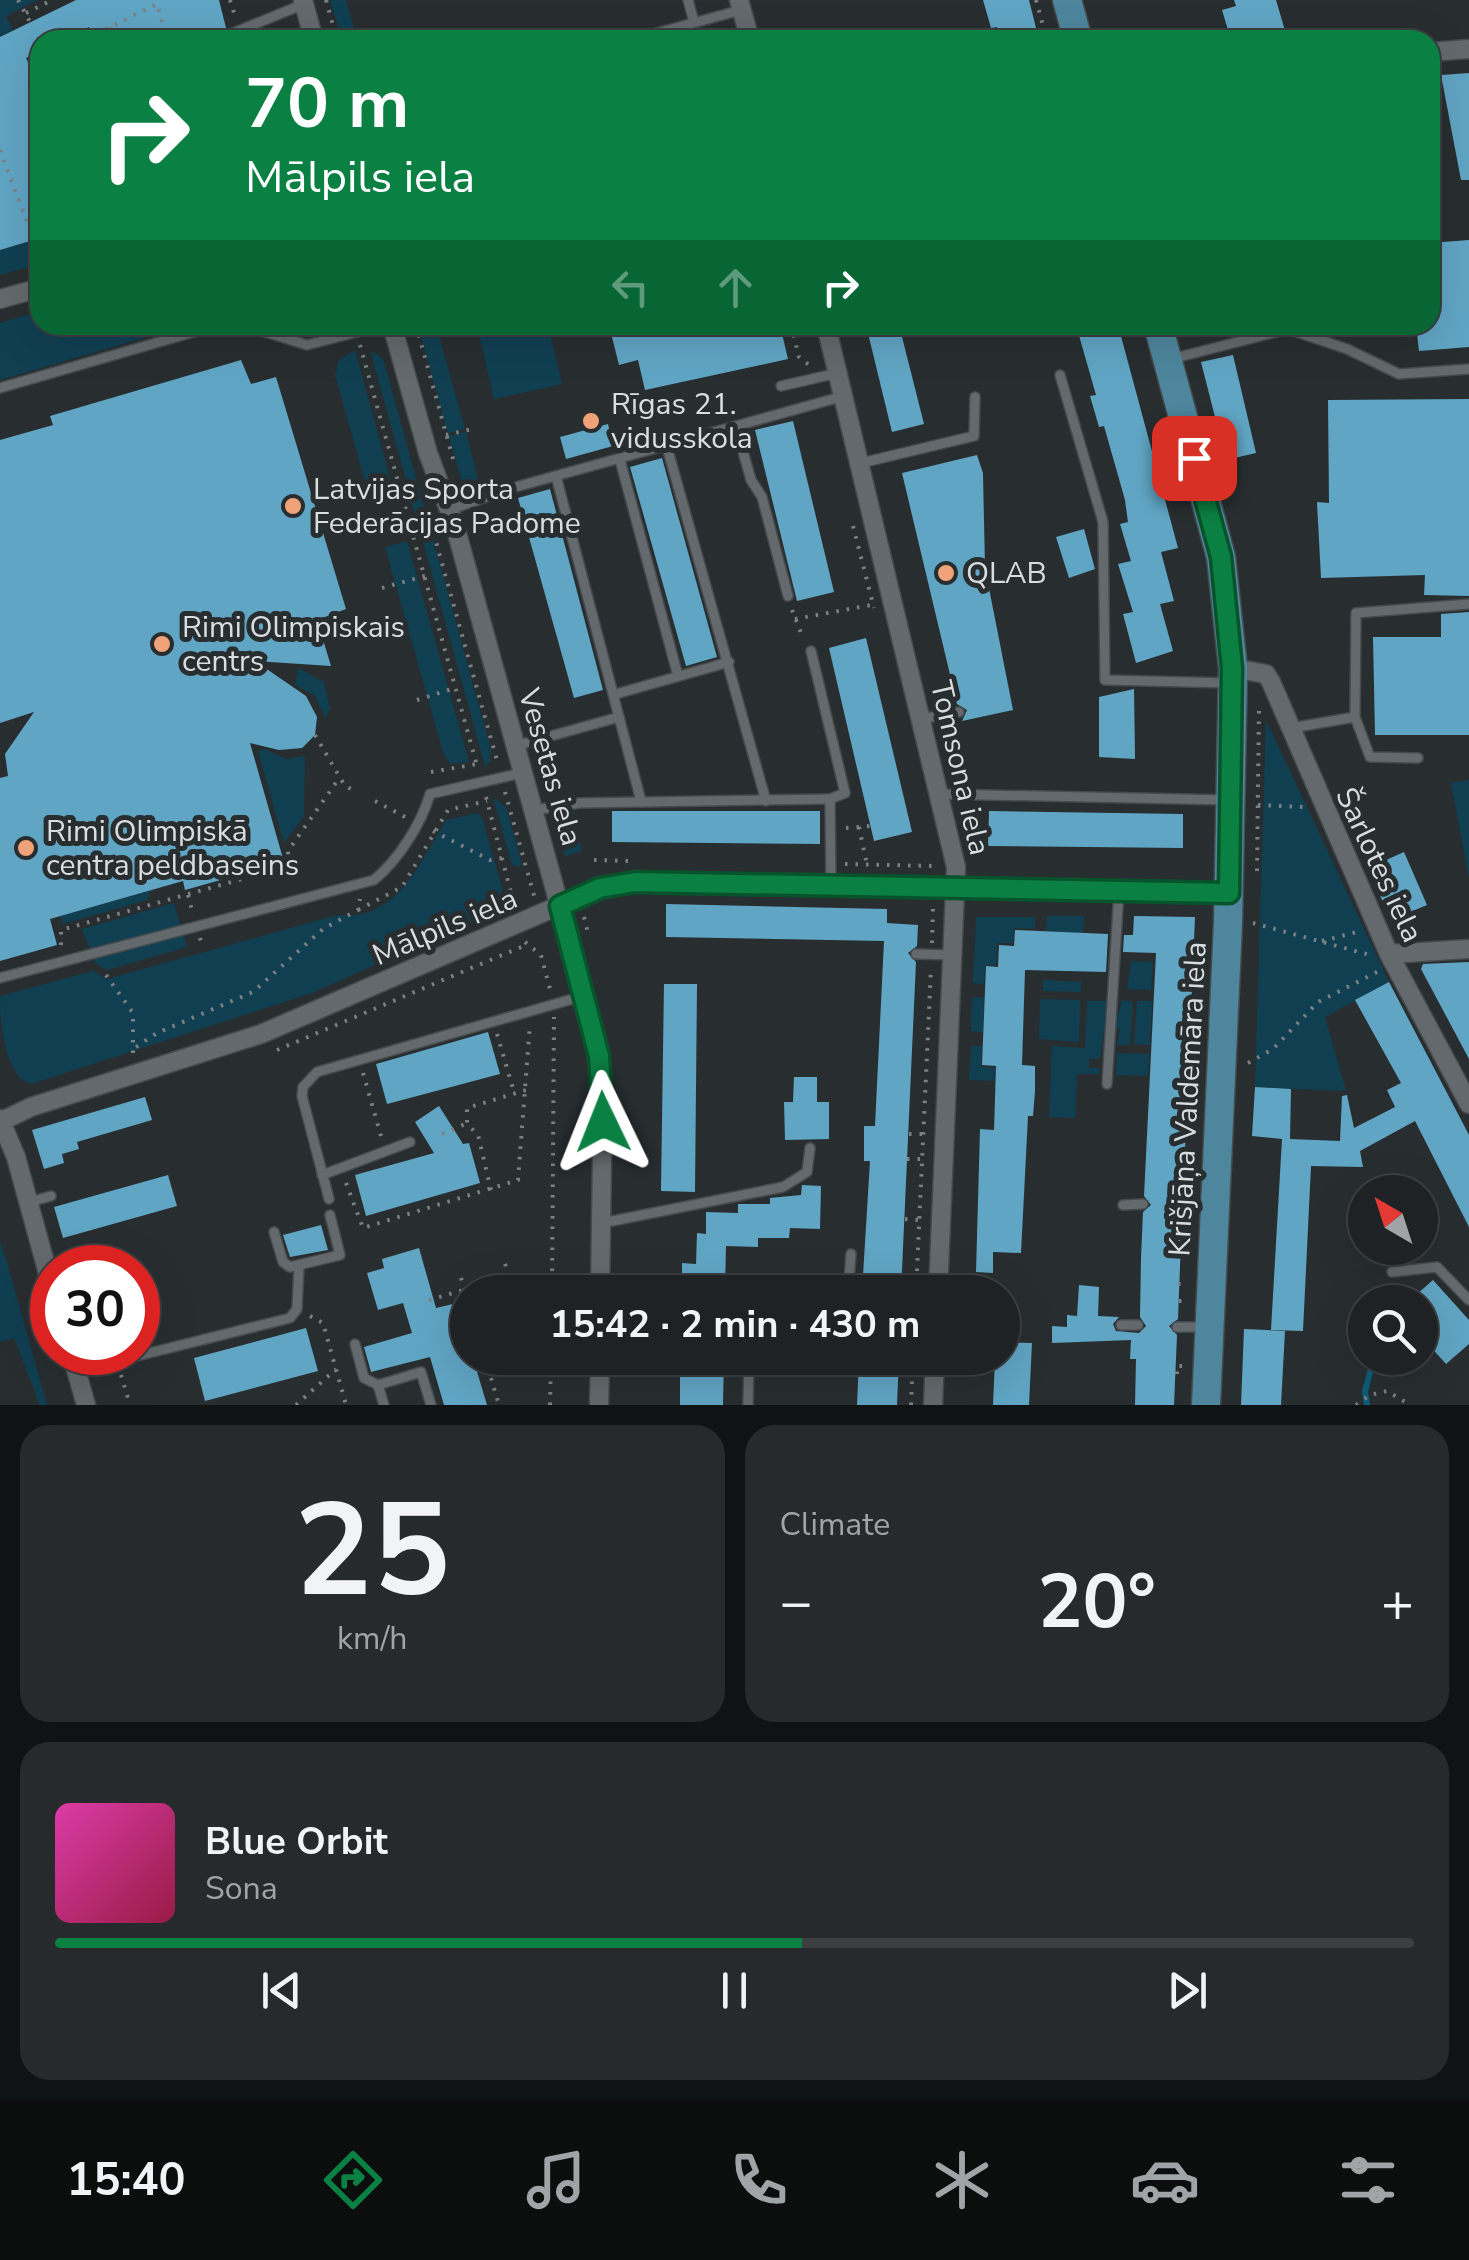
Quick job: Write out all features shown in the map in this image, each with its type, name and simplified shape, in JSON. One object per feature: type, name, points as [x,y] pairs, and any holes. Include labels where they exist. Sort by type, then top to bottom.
[{"type":"main road","points":[[1067,0],[1075,30]]},
{"type":"main road","name":"Krišjāņa Valdemāra iela","points":[[1161,335],[1221,557],[1245,802],[1229,893],[1206,1405]]},
{"type":"street","points":[[304,2],[311,30]]},
{"type":"street","points":[[740,5],[747,30]]},
{"type":"street","points":[[1440,51],[1469,49]]},
{"type":"street","points":[[0,300],[30,291]]},
{"type":"street","name":"Vesetas iela","points":[[395,335],[428,453],[449,510],[586,995],[602,1074],[600,1275]]},
{"type":"street","name":"Tomsona iela","points":[[829,335],[956,868],[939,1275]]},
{"type":"street","name":"Šarlotes iela","points":[[1233,676],[1266,674],[1385,956],[1469,1104]]},
{"type":"street","name":"Mālpils iela","points":[[0,1121],[326,1009],[600,888],[635,882],[1229,893]]},
{"type":"street","points":[[1385,956],[1469,949]]},
{"type":"street","points":[[0,1121],[40,1245]]},
{"type":"street","points":[[78,1375],[86,1405]]},
{"type":"street","points":[[599,1405],[600,1375]]},
{"type":"street","points":[[932,1405],[934,1375]]},
{"type":"lane","points":[[688,0],[694,22]]},
{"type":"lane","points":[[242,30],[304,2]]},
{"type":"lane","points":[[666,30],[740,5]]},
{"type":"lane","points":[[0,388],[183,335]]},
{"type":"lane","points":[[275,335],[307,345],[346,335]]},
{"type":"lane","points":[[1168,360],[1265,335]]},
{"type":"lane","points":[[1303,335],[1399,374],[1469,369]]},
{"type":"lane","points":[[781,386],[838,372]]},
{"type":"lane","points":[[1060,375],[1103,522],[1106,680],[1233,676]]},
{"type":"lane","points":[[449,510],[844,396]]},
{"type":"lane","points":[[860,462],[974,436],[975,398]]},
{"type":"lane","points":[[736,428],[750,480],[762,497],[788,596]]},
{"type":"lane","points":[[666,446],[766,801]]},
{"type":"lane","points":[[620,460],[678,676]]},
{"type":"lane","points":[[556,476],[642,800]]},
{"type":"lane","points":[[1418,758],[1370,757],[1356,717],[1356,613],[1469,604]]},
{"type":"lane","points":[[533,810],[642,800],[830,799],[845,792],[811,652]]},
{"type":"lane","points":[[616,694],[729,662]]},
{"type":"lane","points":[[921,720],[959,712]]},
{"type":"lane","points":[[1290,728],[1356,717]]},
{"type":"lane","points":[[515,746],[619,718]]},
{"type":"lane","points":[[0,978],[362,884],[387,869],[418,823],[430,794],[522,774]]},
{"type":"lane","points":[[938,794],[1245,802]]},
{"type":"lane","points":[[830,799],[831,886]]},
{"type":"lane","points":[[1107,1084],[1118,948],[1118,888]]},
{"type":"lane","points":[[916,954],[953,956]]},
{"type":"lane","points":[[329,1199],[304,1113],[304,1087],[317,1072],[586,995]]},
{"type":"lane","points":[[322,1174],[410,1142]]},
{"type":"lane","points":[[602,1223],[783,1187],[807,1172],[810,1148]]},
{"type":"lane","points":[[28,1202],[51,1196]]},
{"type":"lane","points":[[1123,1205],[1143,1204]]},
{"type":"lane","points":[[1183,1205],[1216,1205]]},
{"type":"lane","points":[[274,1232],[283,1262],[299,1267],[340,1255],[330,1215]]},
{"type":"lane","points":[[849,1275],[851,1254]]},
{"type":"lane","points":[[1392,1272],[1436,1266],[1469,1300]]},
{"type":"lane","points":[[160,1352],[280,1323],[297,1309],[299,1267]]},
{"type":"lane","points":[[1121,1325],[1138,1325]]},
{"type":"lane","points":[[1178,1327],[1210,1327]]},
{"type":"lane","points":[[355,1344],[364,1378],[378,1385],[421,1372],[431,1405]]},
{"type":"lane","points":[[748,1405],[749,1375]]},
{"type":"lane","points":[[378,1385],[384,1405]]},
{"type":"path","points":[[18,0],[30,22]]},
{"type":"path","points":[[26,13],[52,0]]},
{"type":"path","points":[[326,0],[334,30]]},
{"type":"path","points":[[1036,0],[1044,30]]},
{"type":"path","points":[[103,30],[157,4],[164,30]]},
{"type":"path","points":[[110,26],[111,30]]},
{"type":"path","points":[[0,150],[30,230]]},
{"type":"path","points":[[0,172],[8,170]]},
{"type":"path","points":[[793,335],[799,358],[818,376]]},
{"type":"path","points":[[361,349],[478,767],[432,772]]},
{"type":"path","points":[[446,436],[472,429]]},
{"type":"path","points":[[428,510],[540,915]]},
{"type":"path","points":[[850,513],[871,605],[879,614]]},
{"type":"path","points":[[382,588],[425,576]]},
{"type":"path","points":[[788,596],[794,619],[811,652]]},
{"type":"path","points":[[794,619],[871,605]]},
{"type":"path","points":[[417,700],[457,688]]},
{"type":"path","points":[[1257,871],[1245,802],[1259,704],[1264,699]]},
{"type":"path","points":[[315,735],[340,777],[357,792]]},
{"type":"path","points":[[60,948],[62,930],[288,866],[288,851],[340,777]]},
{"type":"path","points":[[136,1047],[182,1021],[253,992],[323,930],[402,887],[448,810],[486,799],[515,908]]},
{"type":"path","points":[[375,801],[408,818]]},
{"type":"path","points":[[1245,802],[1310,808]]},
{"type":"path","points":[[832,829],[871,826]]},
{"type":"path","points":[[859,828],[867,865]]},
{"type":"path","points":[[433,831],[490,860],[502,858]]},
{"type":"path","points":[[358,910],[362,884]]},
{"type":"path","points":[[917,1275],[934,887]]},
{"type":"path","points":[[1248,1063],[1273,1049],[1318,1002],[1386,968],[1385,956],[1317,942],[1253,922]]},
{"type":"path","points":[[1317,942],[1368,930]]},
{"type":"path","points":[[524,939],[540,955],[554,1003],[552,1275]]},
{"type":"path","points":[[106,976],[134,1013],[136,1047],[127,1078]]},
{"type":"path","points":[[342,1169],[357,1222],[363,1228],[491,1190],[520,1176],[532,1030],[528,1010]]},
{"type":"path","points":[[494,1020],[514,1092]]},
{"type":"path","points":[[359,1059],[385,1152]]},
{"type":"path","points":[[491,1190],[478,1135],[468,1124],[467,1108],[526,1090]]},
{"type":"path","points":[[442,1134],[468,1124]]},
{"type":"path","points":[[503,1257],[508,1275]]},
{"type":"path","points":[[1178,1284],[1186,1284]]},
{"type":"path","points":[[429,1300],[450,1294]]},
{"type":"path","points":[[297,1309],[323,1323],[346,1405]]},
{"type":"path","points":[[1177,1374],[1177,1366],[1182,1366]]},
{"type":"path","points":[[296,1405],[336,1370]]},
{"type":"path","points":[[120,1375],[130,1405]]},
{"type":"path","points":[[490,1375],[499,1405]]},
{"type":"path","points":[[550,1405],[551,1375]]},
{"type":"path","points":[[911,1405],[912,1375]]},
{"type":"path","points":[[1357,1404],[1366,1397],[1387,1392],[1410,1405]]},
{"type":"shaded area","points":[[0,0],[37,0],[6,16],[13,30],[0,37]]},
{"type":"shaded area","points":[[330,0],[346,0],[354,30],[339,30]]},
{"type":"shaded area","points":[[30,241],[30,267],[0,275],[0,250]]},
{"type":"shaded area","points":[[30,314],[30,335],[154,335],[0,380],[0,323]]},
{"type":"shaded area","points":[[421,335],[439,335],[465,429],[448,433]]},
{"type":"shaded area","points":[[479,335],[550,335],[562,384],[494,399]]},
{"type":"shaded area","points":[[355,350],[393,489],[369,496],[335,375],[339,360]]},
{"type":"shaded area","points":[[370,350],[383,359],[386,369],[491,750],[490,762],[485,766]]},
{"type":"shaded area","points":[[466,432],[481,491],[466,496],[449,436]]},
{"type":"shaded area","points":[[407,541],[469,762],[450,764],[443,752],[385,547]]},
{"type":"shaded area","points":[[298,668],[324,682],[330,709],[325,718],[315,696],[295,685]]},
{"type":"shaded area","points":[[1266,720],[1389,982],[1325,1017],[1346,1091],[1255,1087]]},
{"type":"shaded area","points":[[264,749],[286,759],[305,756],[304,816],[284,843],[258,751]]},
{"type":"shaded area","points":[[1469,780],[1469,878],[1451,783]]},
{"type":"shaded area","points":[[493,797],[506,807],[522,864],[519,867],[512,865]]},
{"type":"shaded area","points":[[574,810],[582,851],[565,856],[553,814]]},
{"type":"shaded area","points":[[477,813],[482,817],[504,895],[498,910],[312,993],[31,1084],[15,1071],[3,1034],[0,998],[4,995],[93,971],[107,979],[338,915],[359,915],[376,909],[405,886],[446,820]]},
{"type":"shaded area","points":[[151,890],[147,900],[63,924],[57,904],[72,913]]},
{"type":"shaded area","points":[[174,903],[187,947],[107,970],[95,963],[82,929]]},
{"type":"shaded area","points":[[1047,916],[1084,916],[1083,933],[1046,931]]},
{"type":"shaded area","points":[[976,917],[1035,917],[1035,929],[1014,928],[1013,943],[997,943],[996,965],[985,965],[984,984],[973,983]]},
{"type":"shaded area","points":[[1131,961],[1153,962],[1151,990],[1127,989]]},
{"type":"shaded area","points":[[1043,980],[1081,982],[1081,992],[1043,991]]},
{"type":"shaded area","points":[[984,997],[983,1032],[971,1031],[972,998]]},
{"type":"shaded area","points":[[1040,999],[1080,1000],[1079,1042],[1039,1039]]},
{"type":"shaded area","points":[[1122,1000],[1133,1002],[1130,1045],[1117,1045],[1120,1029],[1115,1028]]},
{"type":"shaded area","points":[[1087,1001],[1108,1001],[1100,1058],[1089,1059],[1089,1068],[1100,1068],[1100,1074],[1077,1074],[1075,1118],[1049,1117],[1052,1046],[1085,1048]]},
{"type":"shaded area","points":[[1137,1001],[1152,1001],[1150,1045],[1134,1044]]},
{"type":"shaded area","points":[[971,1046],[982,1046],[981,1067],[995,1068],[994,1081],[969,1080]]},
{"type":"shaded area","points":[[1117,1053],[1149,1054],[1148,1076],[1116,1075]]},
{"type":"shaded area","points":[[0,1242],[30,1344],[30,1375],[39,1375],[47,1405],[40,1405],[14,1338],[0,1342]]},
{"type":"building","points":[[76,0],[219,0],[226,30],[30,30],[30,56],[26,58],[30,67],[30,241],[0,250],[0,37]]},
{"type":"building","points":[[983,0],[1029,0],[1036,30],[991,28]]},
{"type":"building","points":[[1234,0],[1276,0],[1285,30],[1228,30],[1222,10],[1236,6]]},
{"type":"building","points":[[1469,73],[1469,180],[1461,180],[1441,75]]},
{"type":"building","points":[[1469,240],[1469,347],[1419,351],[1417,335],[1440,335],[1440,242]]},
{"type":"building","points":[[612,335],[782,335],[788,359],[645,390],[638,360],[619,365]]},
{"type":"building","points":[[868,335],[902,335],[924,424],[892,432]]},
{"type":"building","points":[[1079,335],[1121,335],[1178,548],[1161,552],[1174,601],[1160,604],[1173,651],[1136,663],[1123,614],[1133,612],[1118,564],[1131,561],[1120,524],[1128,522],[1125,500],[1104,426],[1099,427],[1090,396],[1096,395]]},
{"type":"building","points":[[1233,355],[1256,453],[1226,460],[1201,362]]},
{"type":"building","name":"Rimi Olimpiskais centrs","points":[[241,360],[251,384],[276,377],[346,609],[317,620],[331,666],[255,661],[306,696],[317,717],[315,735],[302,748],[279,750],[250,743],[284,862],[185,890],[183,881],[50,919],[57,945],[0,961],[0,778],[8,776],[5,754],[34,712],[0,723],[0,440],[53,425],[50,416]]},
{"type":"building","points":[[1469,399],[1469,596],[1424,595],[1425,575],[1321,578],[1317,502],[1329,503],[1328,400]]},
{"type":"building","points":[[793,421],[834,592],[797,601],[755,430]]},
{"type":"building","points":[[608,424],[613,446],[566,459],[560,437]]},
{"type":"building","points":[[977,455],[983,473],[985,568],[1013,710],[962,721],[967,710],[957,704],[902,473]]},
{"type":"building","points":[[662,458],[717,657],[686,666],[630,467]]},
{"type":"building","points":[[550,489],[603,690],[574,698],[518,498]]},
{"type":"building","points":[[1084,529],[1095,569],[1069,578],[1056,537]]},
{"type":"building","points":[[1469,612],[1469,735],[1375,735],[1373,637],[1441,637],[1441,614]]},
{"type":"building","points":[[866,638],[912,832],[874,841],[829,648]]},
{"type":"building","points":[[1134,689],[1135,759],[1099,757],[1099,697]]},
{"type":"building","points":[[612,811],[820,811],[820,844],[612,842]]},
{"type":"building","points":[[989,811],[1183,814],[1183,848],[988,846]]},
{"type":"building","points":[[1404,852],[1427,905],[1391,920],[1368,868]]},
{"type":"building","points":[[666,904],[887,909],[887,923],[918,925],[917,946],[908,953],[916,962],[902,1275],[863,1275],[870,1161],[864,1161],[864,1126],[875,1126],[884,941],[666,937]]},
{"type":"building","points":[[1134,916],[1195,917],[1183,1197],[1175,1204],[1182,1213],[1178,1319],[1169,1326],[1177,1335],[1174,1405],[1135,1405],[1136,1359],[1130,1359],[1131,1340],[1052,1343],[1052,1326],[1067,1327],[1067,1315],[1077,1316],[1079,1285],[1099,1287],[1098,1316],[1119,1317],[1113,1324],[1116,1331],[1139,1333],[1146,1326],[1140,1317],[1141,1258],[1143,1212],[1151,1205],[1144,1196],[1156,953],[1123,952],[1124,935],[1133,935]]},
{"type":"building","points":[[1015,930],[1108,934],[1106,972],[1025,970],[1022,1065],[1035,1066],[1035,1091],[1033,1116],[1028,1116],[1021,1253],[993,1252],[993,1273],[976,1272],[980,1129],[994,1130],[996,1066],[982,1065],[986,966],[998,967],[999,945],[1014,946]]},
{"type":"building","points":[[1469,962],[1469,1059],[1421,969],[1423,964]]},
{"type":"building","points":[[1389,982],[1469,1135],[1469,1227],[1415,1121],[1360,1151],[1363,1167],[1311,1166],[1303,1331],[1271,1330],[1282,1139],[1252,1136],[1255,1087],[1291,1089],[1290,1139],[1340,1141],[1342,1096],[1347,1095],[1354,1128],[1395,1107],[1387,1090],[1401,1083],[1355,1000]]},
{"type":"building","points":[[664,984],[697,984],[695,1192],[661,1191]]},
{"type":"building","points":[[488,1032],[500,1074],[387,1104],[376,1064]]},
{"type":"building","points":[[794,1077],[817,1077],[817,1102],[829,1102],[829,1139],[785,1140],[784,1102],[793,1102]]},
{"type":"building","points":[[145,1097],[152,1120],[77,1142],[79,1149],[62,1154],[64,1163],[44,1169],[32,1130]]},
{"type":"building","points":[[439,1106],[463,1144],[469,1143],[480,1183],[366,1216],[355,1175],[434,1153],[415,1122]]},
{"type":"building","points":[[168,1175],[177,1206],[63,1238],[54,1207]]},
{"type":"building","points":[[802,1185],[821,1186],[820,1229],[790,1228],[789,1238],[758,1238],[758,1247],[726,1246],[725,1275],[682,1275],[682,1263],[696,1264],[697,1233],[706,1234],[706,1212],[738,1213],[738,1204],[770,1204],[770,1198],[801,1195]]},
{"type":"building","points":[[321,1225],[328,1250],[290,1257],[283,1235]]},
{"type":"building","points":[[419,1248],[436,1308],[450,1305],[450,1375],[478,1375],[487,1405],[444,1405],[430,1357],[371,1372],[364,1347],[412,1333],[403,1303],[378,1310],[367,1273],[384,1268],[382,1259]]},
{"type":"building","points":[[1438,1286],[1469,1320],[1469,1344],[1446,1364],[1438,1355]]},
{"type":"building","points":[[306,1328],[318,1371],[205,1401],[194,1358]]},
{"type":"building","points":[[1244,1329],[1285,1331],[1281,1405],[1241,1405]]},
{"type":"building","points":[[1020,1343],[1032,1343],[1029,1405],[993,1405],[994,1375],[1020,1375]]},
{"type":"building","points":[[680,1375],[724,1375],[723,1405],[680,1405]]},
{"type":"building","points":[[858,1375],[898,1375],[897,1405],[857,1405]]},
{"type":"waterway","points":[[1367,1405],[1365,1391],[1369,1375]]},
{"type":"place","name":"Rīgas 21. vidusskola","points":[[591,421]]},
{"type":"place","name":"Latvijas Sporta Federācijas Padome","points":[[293,506]]},
{"type":"place","name":"QLAB","points":[[946,573]]},
{"type":"place","name":"Rimi Olimpiskais centrs","points":[[162,644]]},
{"type":"place","name":"Rimi Olimpiskā centra peldbaseins","points":[[26,848]]},
{"type":"route","points":[[603,1122],[599,1056],[560,906],[600,888],[635,882],[1229,893],[1232,668],[1221,557],[1194,458]]}]
